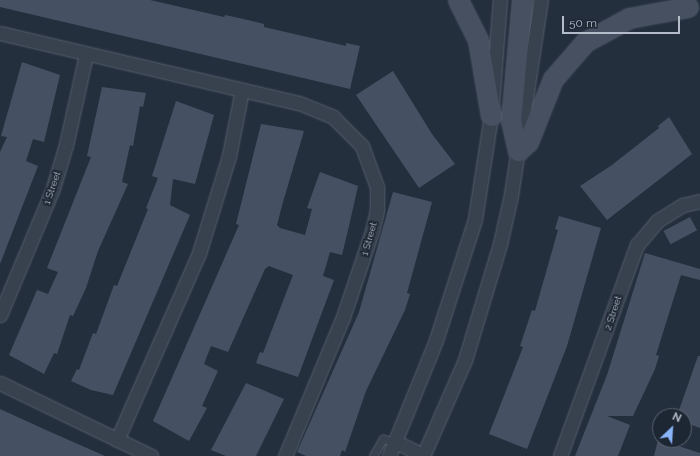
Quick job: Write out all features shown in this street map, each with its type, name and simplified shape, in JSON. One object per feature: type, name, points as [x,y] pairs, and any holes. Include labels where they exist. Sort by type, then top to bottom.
[{"type":"street","points":[[458,0],[478,40],[491,116]]},
{"type":"street","points":[[389,456],[396,442],[465,254],[480,193],[491,116],[500,0]]},
{"type":"street","points":[[518,151],[511,120],[522,0]]},
{"type":"street","points":[[396,442],[423,456],[450,397],[480,312],[500,244],[518,151],[542,0]]},
{"type":"street","points":[[657,0],[694,8]]},
{"type":"street","points":[[518,151],[528,142],[553,79],[585,42],[629,18],[694,8]]},
{"type":"street","name":"1 Street","points":[[0,33],[86,55],[299,103],[333,117],[362,146],[377,187],[377,210],[358,274],[285,456]]},
{"type":"street","name":"1 Street","points":[[0,315],[53,188],[66,145],[86,55]]},
{"type":"street","points":[[117,440],[199,253],[229,156],[242,90]]},
{"type":"street","name":"2 Street","points":[[560,456],[637,245],[657,221],[683,205],[700,201]]},
{"type":"street","points":[[0,383],[152,456]]},
{"type":"lane","points":[[373,456],[383,439],[396,442]]},
{"type":"building","points":[[0,0],[150,0],[224,17],[225,15],[239,18],[264,24],[264,27],[346,46],[346,43],[360,46],[350,89],[0,7]]},
{"type":"building","points":[[22,62],[60,75],[44,142],[33,139],[26,161],[38,166],[0,264],[0,152],[7,137],[1,136]]},
{"type":"building","points":[[393,71],[432,134],[455,164],[419,188],[356,95]]},
{"type":"building","points":[[102,87],[146,93],[143,107],[140,106],[133,146],[130,145],[122,182],[128,184],[98,251],[86,288],[73,316],[70,315],[57,354],[54,353],[44,374],[9,355],[37,290],[48,294],[58,272],[47,268],[91,157],[87,156]]},
{"type":"building","points":[[176,101],[214,115],[195,184],[173,179],[170,205],[190,215],[113,395],[91,390],[71,381],[77,369],[79,370],[93,333],[96,334],[114,285],[117,286],[148,209],[146,208],[158,178],[152,176]]},
{"type":"building","points":[[669,117],[692,154],[607,220],[580,186],[612,165],[659,128],[658,126]]},
{"type":"building","points":[[261,124],[304,131],[277,225],[280,228],[305,235],[312,209],[307,208],[320,172],[358,186],[349,226],[342,255],[330,252],[323,276],[334,280],[298,377],[256,363],[260,352],[263,353],[293,275],[269,266],[265,269],[228,352],[211,346],[204,364],[218,371],[202,406],[207,408],[189,441],[153,421],[239,225],[236,224]]},
{"type":"building","points":[[393,192],[432,202],[407,293],[410,294],[405,310],[366,391],[345,452],[342,450],[340,456],[306,456],[297,452],[359,312]]},
{"type":"building","points":[[559,216],[601,228],[567,346],[527,449],[489,434],[523,347],[520,346],[532,310],[535,311],[558,230],[555,229]]},
{"type":"building","points":[[690,217],[697,230],[671,244],[664,231]]},
{"type":"building","points":[[645,253],[700,269],[700,280],[681,275],[656,355],[659,356],[655,369],[633,416],[607,416],[630,425],[618,456],[575,456],[607,375]]},
{"type":"building","points":[[698,356],[700,356],[700,428],[692,425],[692,408],[680,408]]},
{"type":"building","points":[[246,383],[284,399],[256,456],[226,456],[211,450]]},
{"type":"building","points":[[0,409],[46,430],[105,456],[0,456]]},
{"type":"building","points":[[656,448],[685,448],[700,453],[700,456],[654,456]]}]
